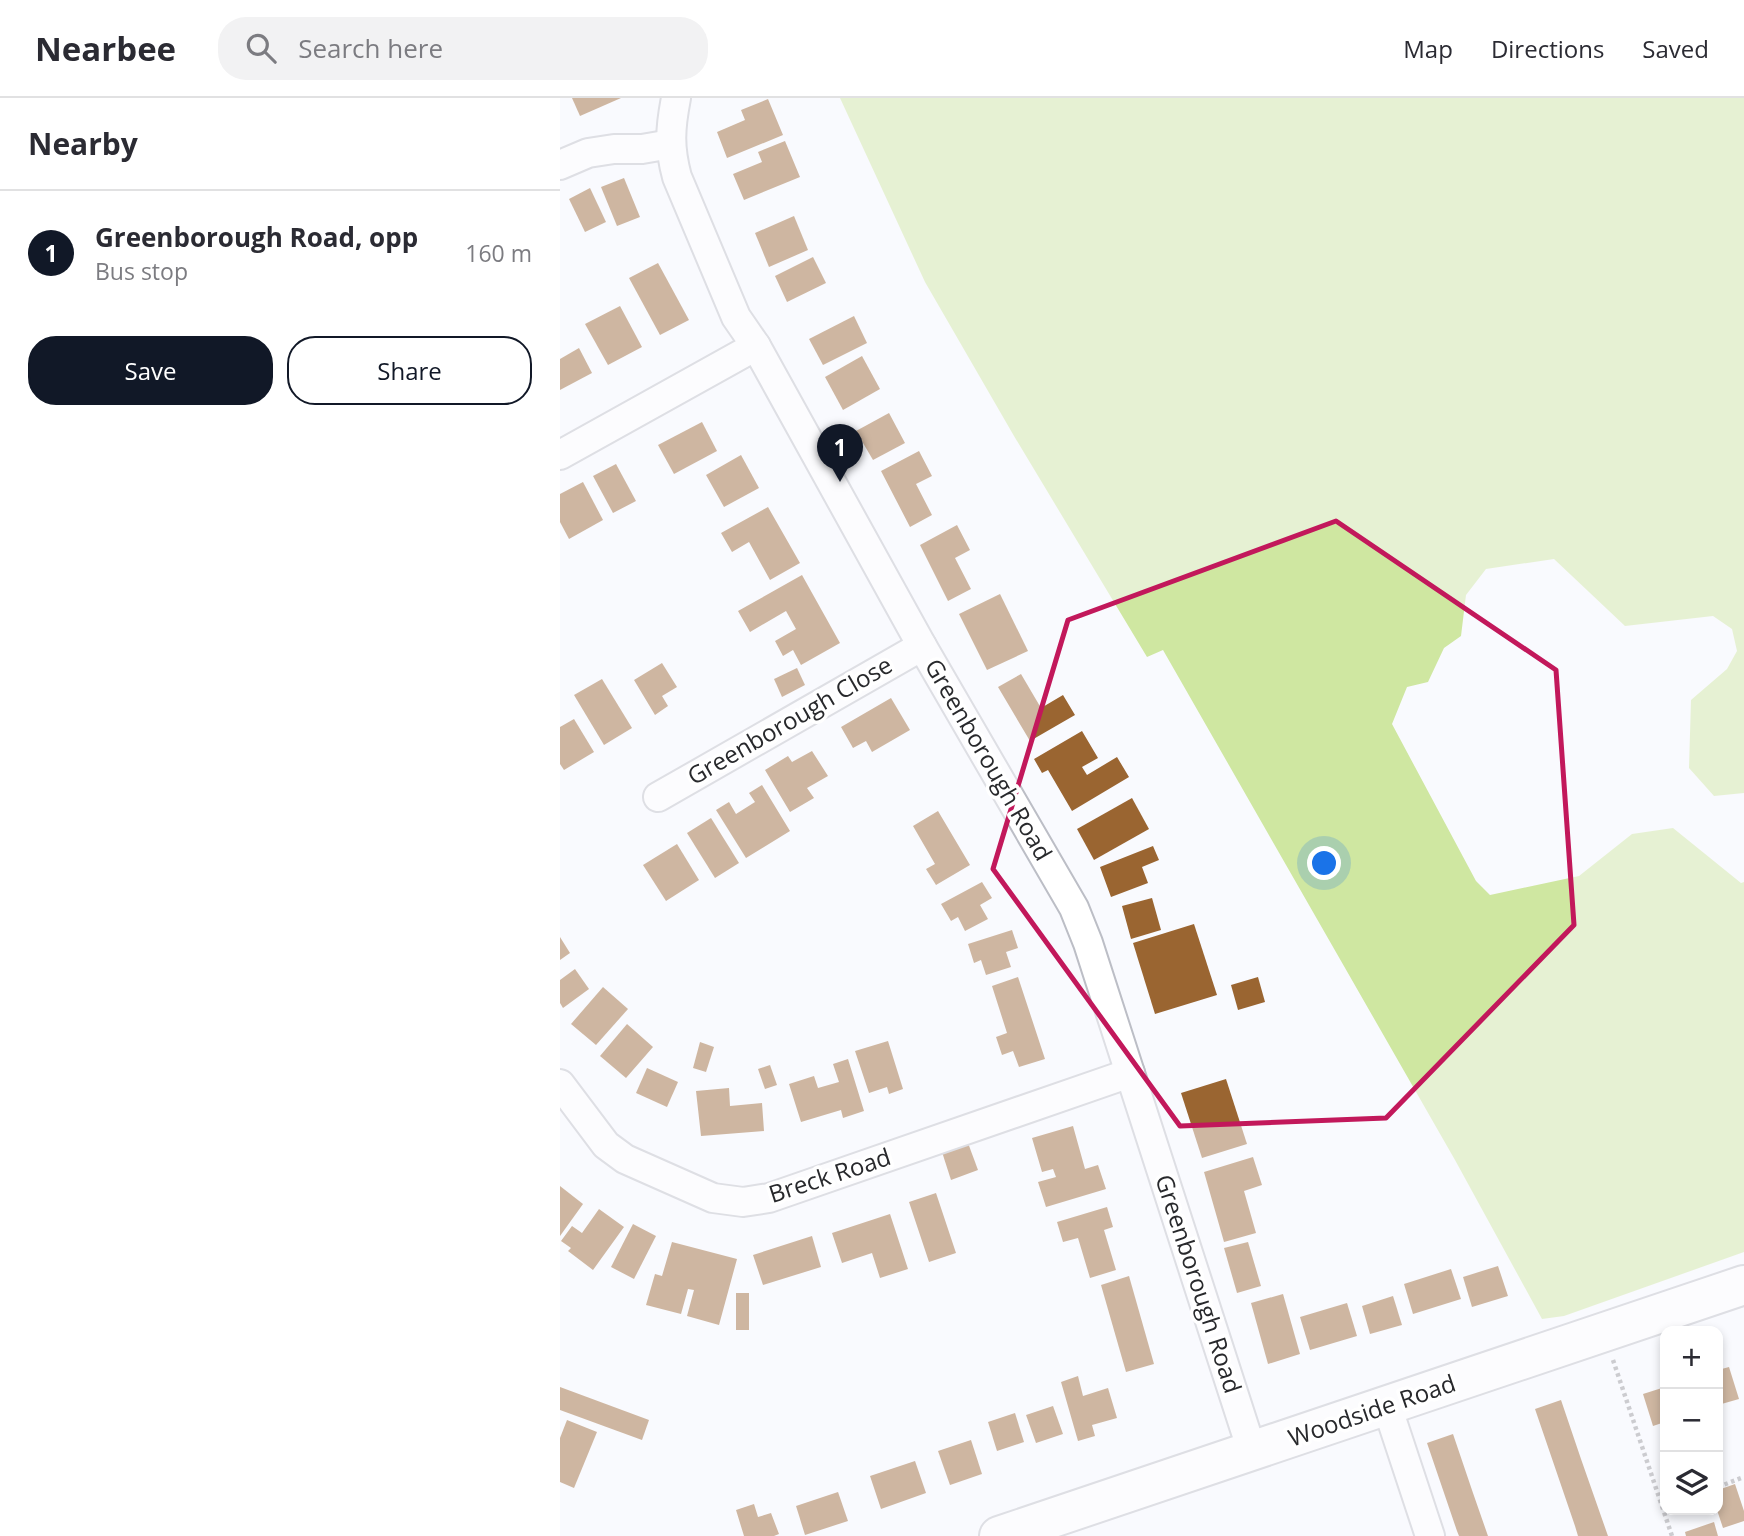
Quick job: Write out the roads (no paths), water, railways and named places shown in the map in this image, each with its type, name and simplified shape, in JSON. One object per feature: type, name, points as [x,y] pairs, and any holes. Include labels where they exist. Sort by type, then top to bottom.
[{"type":"street","name":"Greenborough Road","points":[[676,98],[671,144],[677,177],[737,317],[756,346],[922,646],[1074,908],[1088,943],[1252,1451]]},
{"type":"street","points":[[560,165],[588,153],[671,144]]},
{"type":"street","points":[[560,455],[756,346]]},
{"type":"street","name":"Greenborough Close","points":[[658,797],[922,646]]},
{"type":"street","name":"Breck Road","points":[[560,1084],[606,1145],[625,1158],[713,1198],[743,1202],[769,1198],[1130,1073]]},
{"type":"street","name":"Woodside Road","points":[[999,1536],[1744,1285]]},
{"type":"street","points":[[1387,1406],[1430,1536]]},
{"type":"place","name":"Greenborough Road, opp","points":[[840,482]]}]
